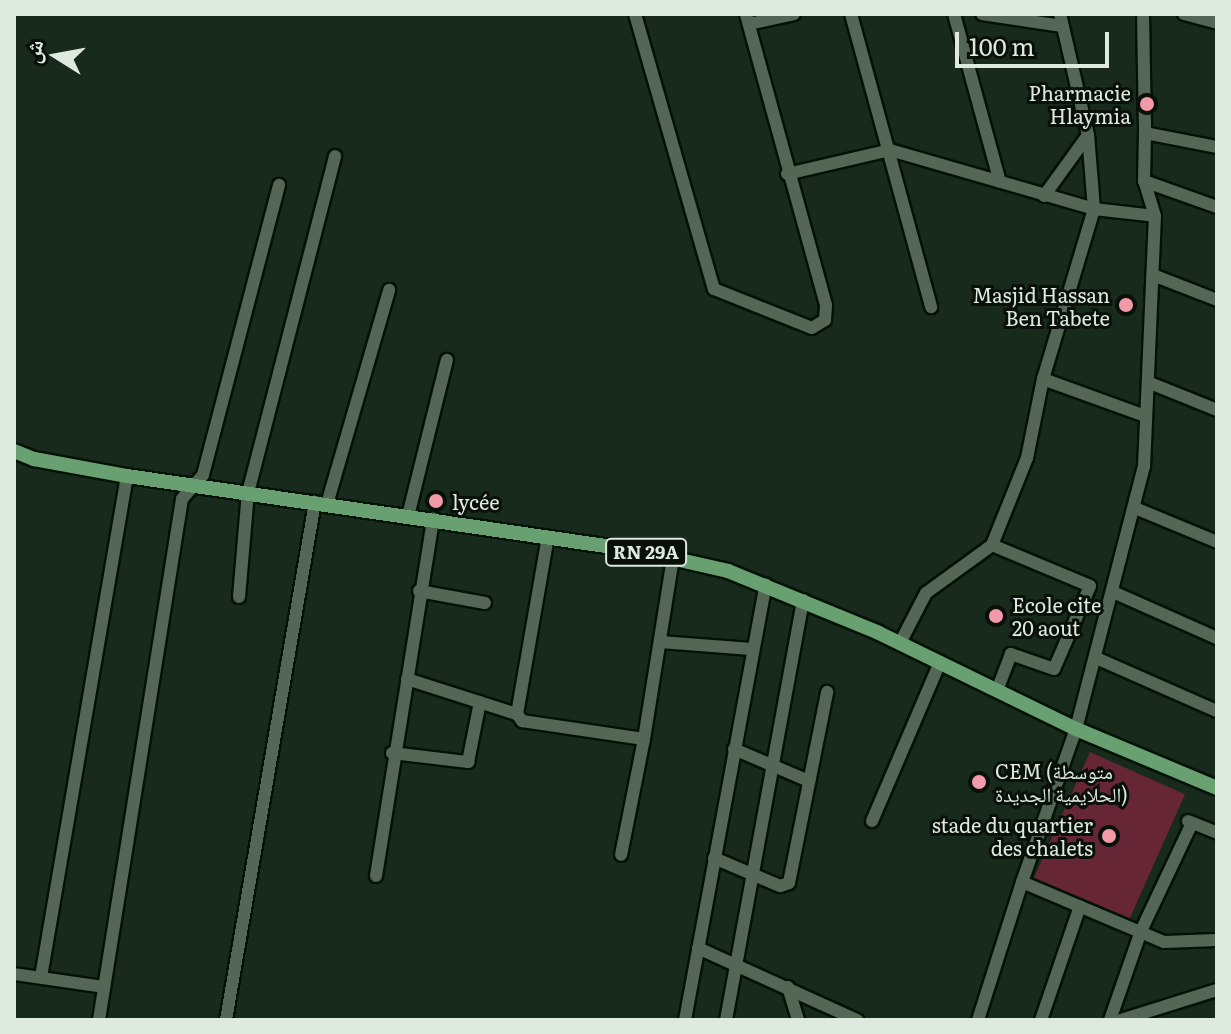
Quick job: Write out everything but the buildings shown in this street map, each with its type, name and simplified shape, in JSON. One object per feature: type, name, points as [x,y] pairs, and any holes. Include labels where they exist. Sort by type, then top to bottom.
[{"type":"main road","points":[[14,451],[34,459]]},
{"type":"main road","name":"RN 29A","points":[[34,459],[127,476],[673,557],[766,584],[998,688],[1076,729],[1217,788]]},
{"type":"main road","points":[[14,460],[34,459]]},
{"type":"street","points":[[635,14],[714,289],[812,328],[825,320],[826,305],[787,174],[747,19],[794,14]]},
{"type":"street","points":[[851,14],[931,307]]},
{"type":"street","points":[[954,14],[1000,182]]},
{"type":"street","points":[[900,643],[926,593],[992,545],[1027,458],[1043,379],[1094,209],[1088,135],[1061,20],[982,14]]},
{"type":"street","points":[[978,1020],[1076,729],[1144,467],[1155,216],[1144,181],[1143,14]]},
{"type":"street","points":[[1184,14],[1217,23]]},
{"type":"street","points":[[1145,133],[1217,147]]},
{"type":"street","points":[[1044,196],[1088,135]]},
{"type":"street","points":[[787,174],[890,150],[1094,209],[1155,216]]},
{"type":"street","points":[[239,597],[248,493],[335,156]]},
{"type":"street","points":[[1144,181],[1217,207]]},
{"type":"street","points":[[99,1020],[182,499],[203,475],[279,185]]},
{"type":"street","points":[[1153,275],[1217,300]]},
{"type":"street","points":[[226,1020],[321,503],[389,290]]},
{"type":"street","points":[[408,516],[447,360]]},
{"type":"street","points":[[1043,379],[1145,416]]},
{"type":"street","points":[[1150,383],[1217,410]]},
{"type":"street","points":[[41,977],[127,476]]},
{"type":"street","points":[[1135,508],[1217,542]]},
{"type":"street","points":[[376,876],[392,753],[433,519]]},
{"type":"street","points":[[517,714],[548,537]]},
{"type":"street","points":[[992,545],[1090,586],[1054,669],[1011,654],[998,688]]},
{"type":"street","points":[[621,855],[644,739],[673,557]]},
{"type":"street","points":[[685,1020],[766,584]]},
{"type":"street","points":[[419,591],[485,603]]},
{"type":"street","points":[[1113,592],[1217,638]]},
{"type":"street","points":[[726,1020],[803,600]]},
{"type":"street","points":[[1078,614],[1104,625]]},
{"type":"street","points":[[660,642],[752,649]]},
{"type":"street","points":[[1096,658],[1217,711]]},
{"type":"street","points":[[872,821],[940,662]]},
{"type":"street","points":[[407,679],[517,714],[522,721],[644,739]]},
{"type":"street","points":[[714,858],[780,886],[789,883],[827,692]]},
{"type":"street","points":[[392,753],[468,762],[480,702]]},
{"type":"street","points":[[734,749],[809,781]]},
{"type":"street","points":[[1110,1020],[1141,931],[1190,822],[1217,833]]},
{"type":"street","points":[[1022,882],[1174,944],[1217,940]]},
{"type":"street","points":[[1041,1020],[1080,906]]},
{"type":"street","points":[[698,948],[736,962],[857,1020]]},
{"type":"street","points":[[14,974],[104,987]]},
{"type":"street","points":[[788,987],[798,1020]]},
{"type":"street","points":[[1121,1020],[1217,990]]},
{"type":"shaded area","name":"stade du quartier des chalets","points":[[1090,752],[1185,794],[1129,920],[1034,878]]},
{"type":"place","name":"Pharmacie Hlaymia","points":[[1147,104]]},
{"type":"place","name":"Masjid Hassan Ben Tabete","points":[[1126,305]]},
{"type":"place","name":"lycée","points":[[436,501]]},
{"type":"place","name":"Ecole cite 20 aout","points":[[996,616]]},
{"type":"place","name":"CEM (متوسطة الحلايمية الجديدة)","points":[[979,782]]},
{"type":"place","name":"stade du quartier des chalets","points":[[1109,836]]}]
